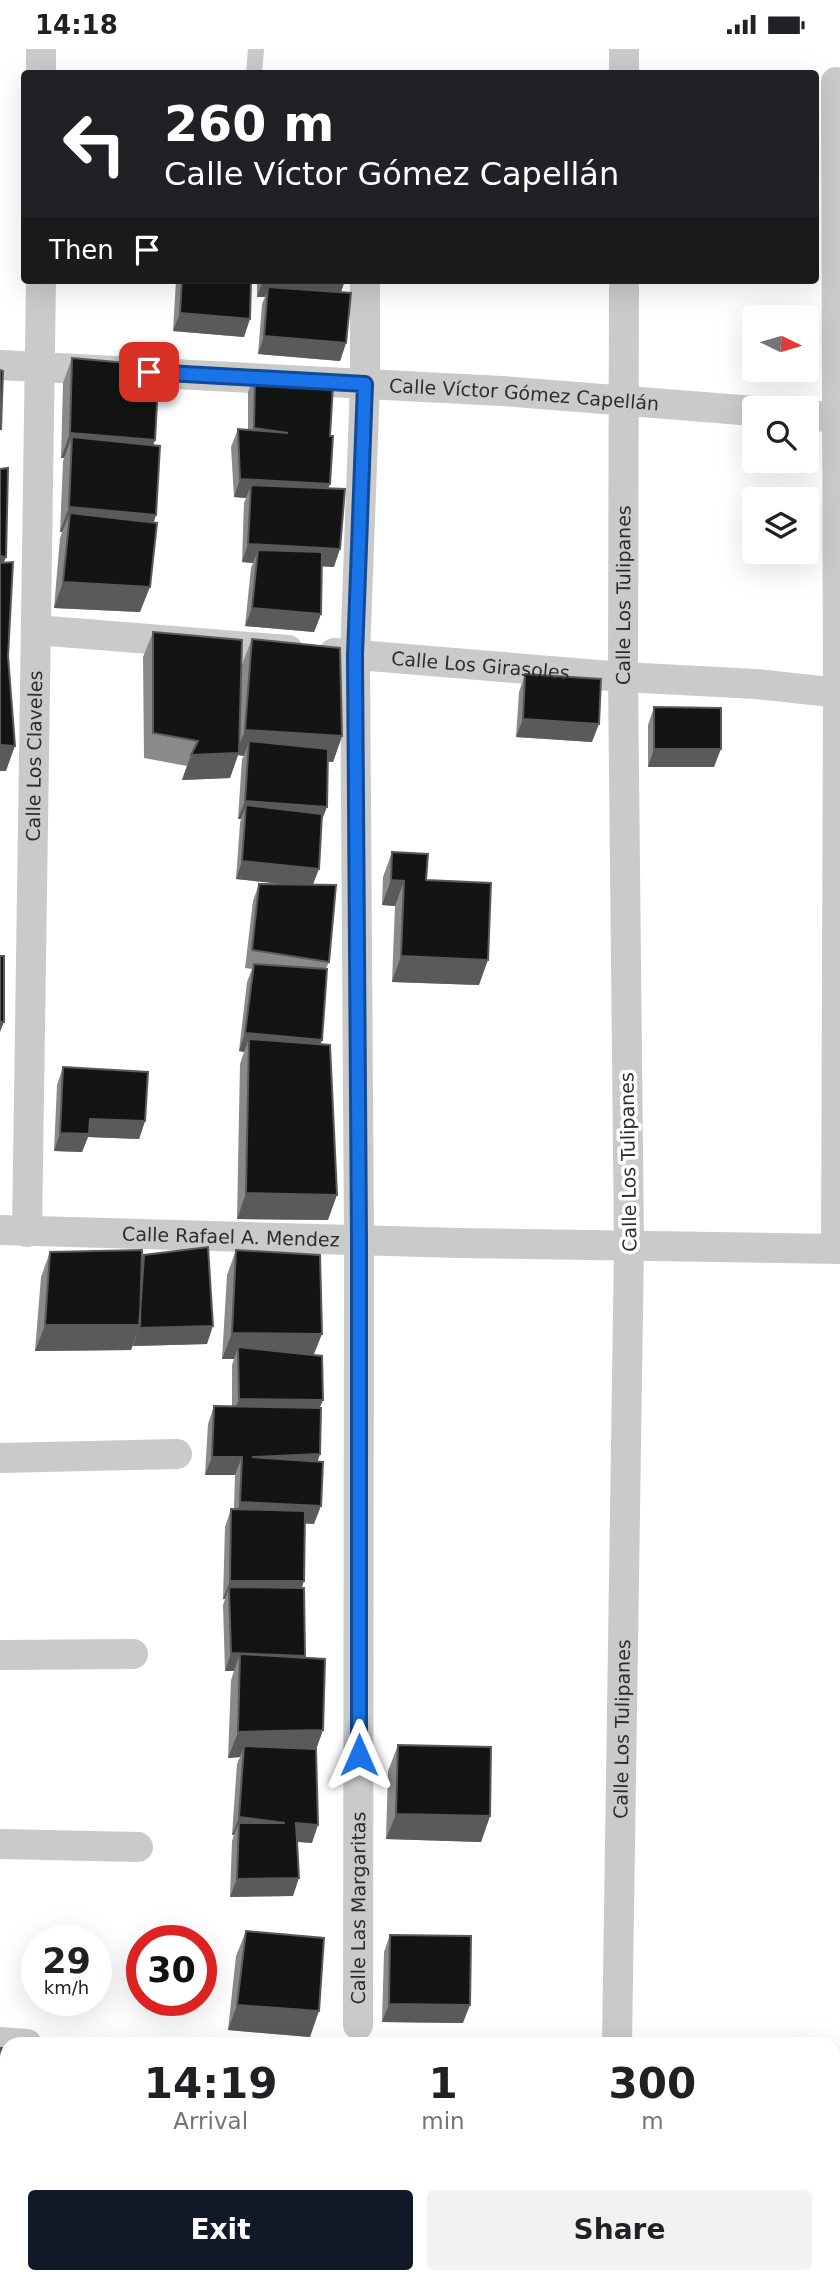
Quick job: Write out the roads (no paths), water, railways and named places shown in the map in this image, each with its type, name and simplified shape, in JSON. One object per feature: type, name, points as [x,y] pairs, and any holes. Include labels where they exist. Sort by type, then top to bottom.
[{"type":"street","points":[[41,49],[41,70]]},
{"type":"street","points":[[624,49],[624,70]]},
{"type":"street","points":[[836,82],[825,121],[838,418],[838,1249]]},
{"type":"street","name":"Calle Los Claveles","points":[[14,1231],[36,630],[41,284]]},
{"type":"street","name":"Calle Las Margaritas","points":[[358,2025],[359,1241],[355,655],[365,384],[365,284]]},
{"type":"street","name":"Calle Los Tulipanes","points":[[617,2037],[629,1246],[623,677],[624,284]]},
{"type":"street","name":"Calle Víctor Gómez Capellán","points":[[0,365],[502,391],[742,410]]},
{"type":"street","points":[[819,416],[838,418]]},
{"type":"street","name":"Calle Los Girasoles","points":[[36,630],[623,677],[756,684],[839,693]]},
{"type":"street","name":"Calle Rafael A. Mendez","points":[[14,1231],[359,1241],[838,1249]]},
{"type":"street","points":[[0,1458],[177,1454]]},
{"type":"street","points":[[0,1655],[133,1654]]},
{"type":"street","points":[[0,1844],[138,1847]]},
{"type":"lane","points":[[254,70],[256,49]]}]
